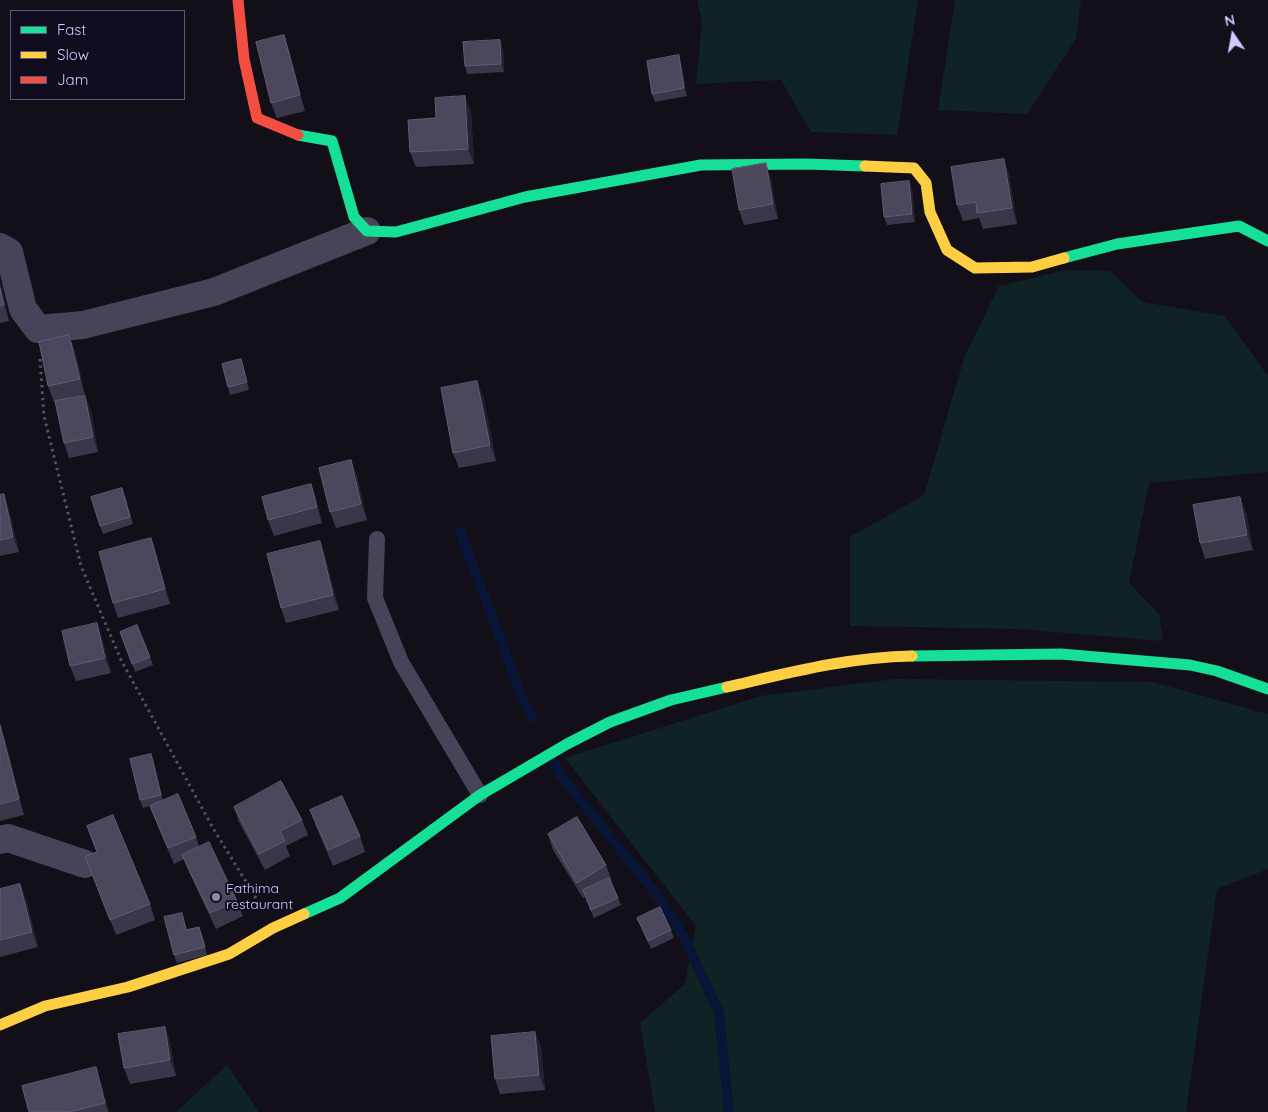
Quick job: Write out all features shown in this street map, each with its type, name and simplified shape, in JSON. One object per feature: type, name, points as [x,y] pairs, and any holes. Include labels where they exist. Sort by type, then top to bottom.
[{"type":"street","points":[[238,0],[239,28],[248,89],[257,118],[293,134],[332,141],[354,217],[367,231]]},
{"type":"street","points":[[0,247],[9,252],[23,309],[38,329],[82,325],[214,292],[367,231],[396,232],[525,197],[701,165],[806,164],[914,168],[926,183],[930,212],[947,250],[975,268],[1032,267],[1117,244],[1239,226],[1268,241]]},
{"type":"street","points":[[0,1025],[45,1006],[128,987],[189,969],[229,954],[273,928],[340,898],[480,796],[567,744],[610,722],[670,700],[830,663],[874,657],[1061,654],[1190,665],[1217,671],[1268,689]]},
{"type":"street","points":[[0,840],[8,838],[85,864]]},
{"type":"lane","points":[[377,540],[375,598],[401,662],[480,796]]},
{"type":"path","points":[[38,329],[44,416],[81,566],[122,660],[213,828],[273,928]]},
{"type":"green space","points":[[697,0],[918,0],[897,135],[811,132],[781,80],[696,84],[702,23]]},
{"type":"green space","points":[[955,0],[1081,0],[1076,39],[1027,114],[938,110]]},
{"type":"green space","points":[[1066,270],[1110,271],[1142,302],[1225,316],[1268,376],[1268,472],[1149,483],[1129,583],[1159,614],[1163,641],[1019,629],[850,626],[850,537],[924,495],[964,358],[999,286]]},
{"type":"green space","points":[[894,679],[1152,682],[1268,714],[1268,869],[1217,889],[1186,1112],[655,1112],[640,1023],[685,984],[696,926],[565,758],[761,696]]},
{"type":"green space","points":[[227,1065],[259,1112],[176,1112]]},
{"type":"building","points":[[284,35],[300,95],[271,103],[256,42]]},
{"type":"building","points":[[500,40],[501,64],[465,66],[463,42]]},
{"type":"building","points":[[679,55],[684,88],[652,94],[647,61]]},
{"type":"building","points":[[465,96],[468,149],[410,152],[408,120],[436,118],[435,98]]},
{"type":"building","points":[[1004,159],[1012,208],[977,213],[976,202],[957,205],[951,167]]},
{"type":"building","points":[[766,163],[773,204],[739,210],[732,169]]},
{"type":"building","points":[[909,181],[912,214],[884,217],[881,184]]},
{"type":"building","points":[[0,288],[4,305],[0,306]]},
{"type":"building","points":[[69,335],[80,379],[48,386],[39,342]]},
{"type":"building","points":[[241,359],[247,382],[228,387],[222,364]]},
{"type":"building","points":[[477,381],[490,445],[453,453],[441,388]]},
{"type":"building","points":[[85,396],[93,437],[64,443],[55,401]]},
{"type":"building","points":[[351,460],[361,504],[330,512],[319,468]]},
{"type":"building","points":[[311,484],[317,507],[268,520],[262,497]]},
{"type":"building","points":[[122,488],[130,517],[100,526],[91,497]]},
{"type":"building","points":[[4,494],[13,537],[0,540],[0,495]]},
{"type":"building","points":[[1240,497],[1247,535],[1200,543],[1193,505]]},
{"type":"building","points":[[151,538],[165,589],[113,603],[99,552]]},
{"type":"building","points":[[320,541],[333,595],[281,608],[267,554]]},
{"type":"building","points":[[97,623],[105,658],[70,666],[62,631]]},
{"type":"building","points":[[137,625],[150,657],[132,664],[120,632]]},
{"type":"building","points":[[0,725],[19,799],[0,804]]},
{"type":"building","points":[[151,754],[161,795],[140,800],[130,759]]},
{"type":"building","points":[[281,781],[302,820],[280,831],[285,841],[259,854],[234,807]]},
{"type":"building","points":[[178,794],[196,837],[168,848],[150,806]]},
{"type":"building","points":[[342,796],[360,836],[328,850],[310,810]]},
{"type":"building","points":[[113,815],[150,904],[110,920],[85,856],[97,852],[87,826]]},
{"type":"building","points":[[577,817],[606,865],[577,883],[548,834]]},
{"type":"building","points":[[209,842],[237,901],[210,913],[182,855]]},
{"type":"building","points":[[609,878],[618,898],[591,910],[583,890]]},
{"type":"building","points":[[20,884],[32,932],[0,940],[0,889]]},
{"type":"building","points":[[660,907],[671,930],[648,941],[637,918]]},
{"type":"building","points":[[182,913],[186,930],[199,927],[205,947],[174,955],[164,917]]},
{"type":"building","points":[[165,1027],[170,1060],[124,1068],[118,1034]]},
{"type":"building","points":[[535,1032],[539,1075],[495,1079],[491,1036]]},
{"type":"building","points":[[96,1067],[105,1103],[69,1112],[29,1112],[22,1086]]},
{"type":"waterway","points":[[460,531],[522,697],[532,717]]},
{"type":"waterway","points":[[555,764],[560,775],[656,894],[683,935],[719,1013],[729,1112]]},
{"type":"traffic: fast","points":[[298,135],[332,141],[354,217],[367,231],[396,232],[525,197],[701,165],[806,164],[865,166]]},
{"type":"traffic: fast","points":[[1064,258],[1117,244],[1239,226],[1268,241]]},
{"type":"traffic: fast","points":[[912,656],[1061,654],[1190,665],[1217,671],[1268,689]]},
{"type":"traffic: fast","points":[[304,914],[340,898],[480,795],[567,744],[610,722],[671,700],[727,687]]},
{"type":"traffic: slow","points":[[865,166],[914,168],[926,183],[930,212],[947,250],[975,268],[1032,267],[1064,258]]},
{"type":"traffic: slow","points":[[727,687],[795,671],[841,663],[865,659],[912,656]]},
{"type":"traffic: slow","points":[[0,1025],[45,1006],[128,987],[229,954],[273,928],[304,914]]},
{"type":"traffic: jam","points":[[238,0],[244,59],[257,118],[298,135]]},
{"type":"place","name":"Fathima restaurant","points":[[216,897]]}]
